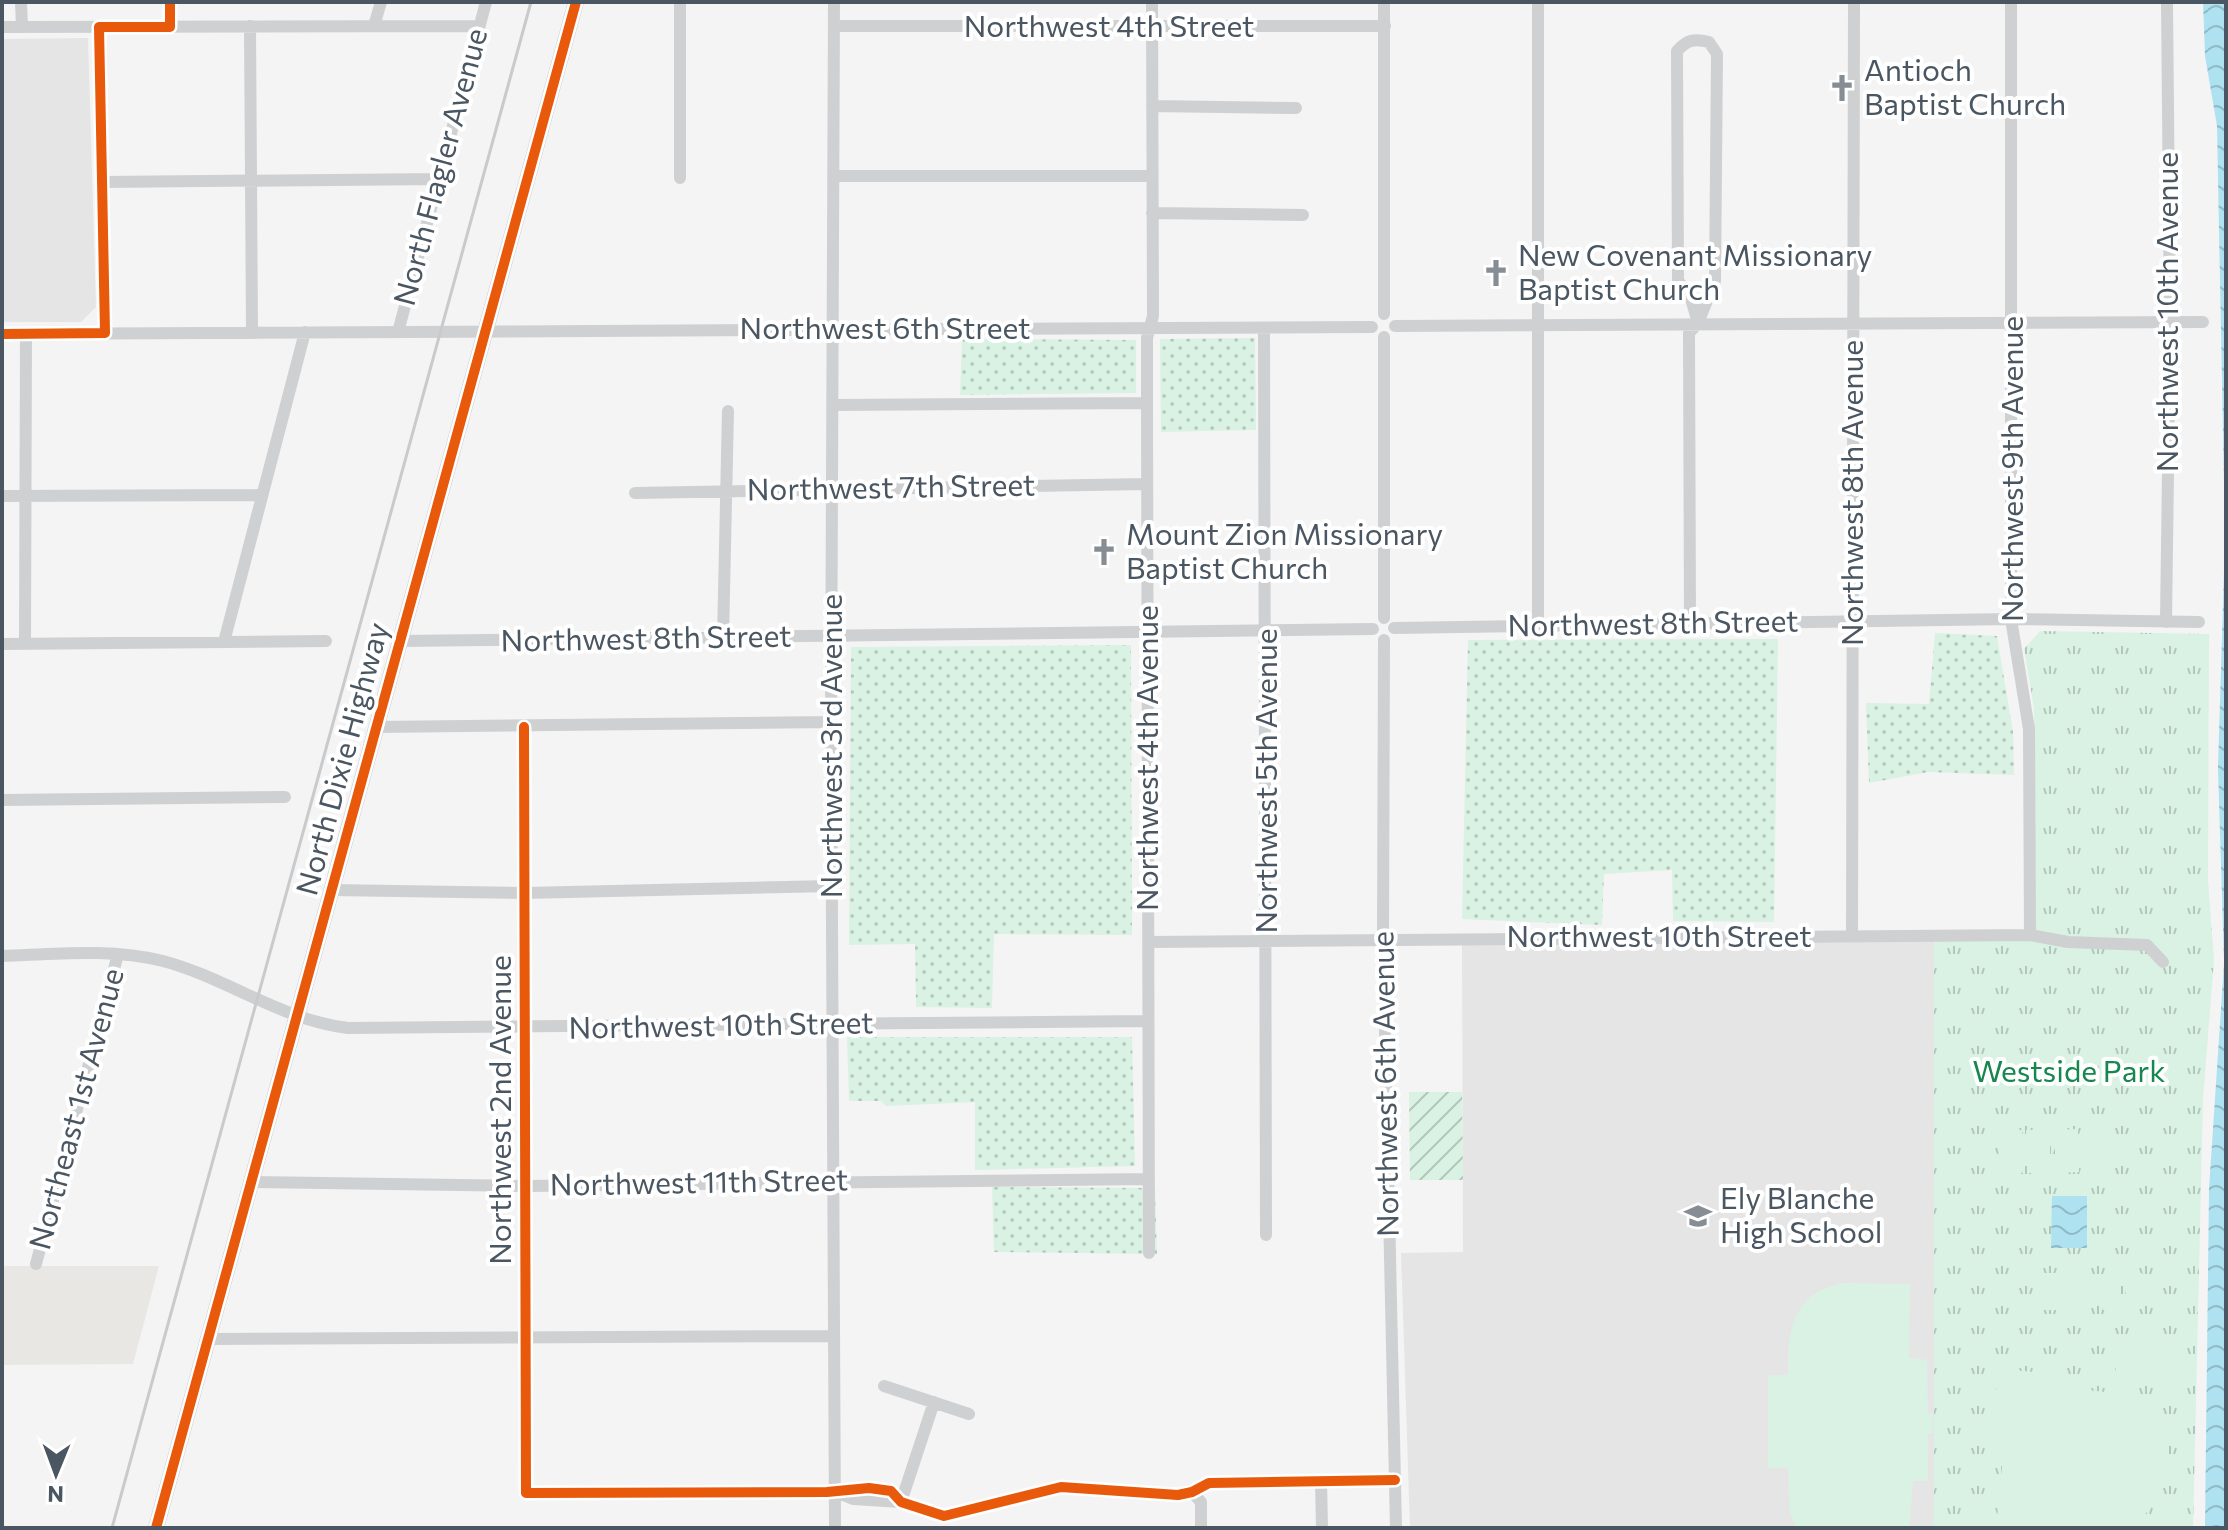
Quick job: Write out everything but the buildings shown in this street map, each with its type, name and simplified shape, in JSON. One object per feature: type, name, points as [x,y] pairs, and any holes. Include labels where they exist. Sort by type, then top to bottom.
[{"type":"main road","name":"North Dixie Highway","points":[[156,1528],[576,2]]},
{"type":"street","points":[[21,2],[22,27]]},
{"type":"street","points":[[170,2],[170,27]]},
{"type":"street","points":[[374,26],[381,2]]},
{"type":"street","name":"North Flagler Avenue","points":[[398,332],[486,2]]},
{"type":"street","points":[[680,2],[680,178]]},
{"type":"street","name":"Northwest 3rd Avenue","points":[[834,2],[831,1024],[835,1528]]},
{"type":"street","name":"Northwest 4th Avenue","points":[[1149,1253],[1147,403],[1149,328],[1153,316],[1152,2]]},
{"type":"street","points":[[1384,2],[1384,314]]},
{"type":"street","points":[[1538,2],[1538,624]]},
{"type":"street","name":"Northwest 8th Avenue","points":[[1852,936],[1854,2]]},
{"type":"street","name":"Northwest 9th Avenue","points":[[2011,2],[2011,619],[2029,729],[2030,935]]},
{"type":"street","name":"Northwest 10th Avenue","points":[[2166,622],[2170,323],[2167,2]]},
{"type":"street","points":[[250,26],[252,332]]},
{"type":"street","points":[[2,27],[478,26]]},
{"type":"street","name":"Northwest 4th Street","points":[[834,26],[1385,26]]},
{"type":"street","points":[[99,27],[105,333]]},
{"type":"street","points":[[1690,623],[1689,333],[1698,323],[1715,281],[1717,54],[1709,42],[1697,38],[1685,42],[1677,51],[1678,281],[1690,295],[1698,323]]},
{"type":"street","points":[[1152,106],[1296,108]]},
{"type":"street","points":[[834,176],[1152,176]]},
{"type":"street","points":[[102,182],[437,179]]},
{"type":"street","points":[[1152,213],[1303,215]]},
{"type":"street","points":[[1384,314],[1395,326]]},
{"type":"street","points":[[1384,314],[1374,319],[1372,327],[1375,333],[1384,337]]},
{"type":"street","points":[[1384,618],[1377,620],[1373,629],[1377,638],[1384,640],[1393,635],[1394,628],[1384,618],[1384,337],[1395,326],[2203,322]]},
{"type":"street","name":"Northwest 6th Street","points":[[2,334],[1372,327]]},
{"type":"street","name":"Northwest 5th Avenue","points":[[1264,328],[1266,1235]]},
{"type":"street","points":[[224,642],[305,332]]},
{"type":"street","points":[[25,643],[26,334]]},
{"type":"street","points":[[834,405],[1147,403]]},
{"type":"street","points":[[723,638],[728,411]]},
{"type":"street","name":"Northwest 7th Street","points":[[635,493],[1147,484]]},
{"type":"street","points":[[2,496],[262,495]]},
{"type":"street","name":"Northwest 8th Street","points":[[1394,628],[2011,619],[2199,622]]},
{"type":"street","name":"Northwest 8th Street","points":[[400,641],[1373,629]]},
{"type":"street","name":"Northwest 6th Avenue","points":[[1384,640],[1383,939],[1396,1528]]},
{"type":"street","points":[[2,644],[326,641]]},
{"type":"street","points":[[376,727],[831,722]]},
{"type":"street","name":"Northwest 2nd Avenue","points":[[524,727],[526,1493],[835,1491]]},
{"type":"street","points":[[2,800],[285,797]]},
{"type":"street","points":[[331,890],[525,893],[831,886]]},
{"type":"street","name":"Northwest 10th Street","points":[[1149,942],[2030,935],[2068,942],[2147,945],[2163,962]]},
{"type":"street","name":"Northwest 10th Street","points":[[2,956],[118,954],[165,962],[295,1018],[348,1028],[1147,1021]]},
{"type":"street","name":"Northeast 1st Avenue","points":[[36,1264],[118,954]]},
{"type":"street","name":"Northwest 11th Street","points":[[251,1182],[526,1186],[1148,1179]]},
{"type":"street","points":[[208,1339],[525,1340],[832,1336]]},
{"type":"street","points":[[884,1386],[969,1414]]},
{"type":"street","points":[[901,1502],[934,1402]]},
{"type":"street","points":[[1321,1480],[1322,1528]]},
{"type":"street","points":[[835,1491],[876,1488],[891,1491],[901,1502],[944,1516],[1061,1487],[1192,1492],[1209,1483],[1395,1480]]},
{"type":"street","points":[[1192,1492],[1201,1502],[1201,1528]]},
{"type":"shaded area","points":[[88,38],[96,307],[81,322],[2,322],[2,39]]},
{"type":"shaded area","name":"Ely Blanche High School","points":[[1934,939],[1934,1528],[1410,1528],[1401,1253],[1463,1252],[1462,943]]},
{"type":"shaded area","points":[[2,1266],[159,1266],[133,1364],[2,1365]]},
{"type":"green space","points":[[1255,338],[1256,430],[1161,432],[1160,339]]},
{"type":"green space","points":[[962,339],[1136,340],[1136,393],[960,395]]},
{"type":"green space","name":"Westside Park","points":[[2040,631],[2209,634],[2208,880],[2214,960],[2203,1099],[2193,1528],[1934,1528],[1934,939],[2034,938],[2034,708],[2024,649]]},
{"type":"green space","points":[[1935,633],[1997,636],[2013,732],[2014,775],[1928,772],[1869,783],[1866,703],[1929,704]]},
{"type":"green space","points":[[1778,639],[1774,922],[1673,921],[1672,870],[1604,874],[1602,925],[1462,919],[1468,640]]},
{"type":"green space","points":[[1131,645],[1132,935],[994,934],[992,1008],[916,1007],[915,944],[849,945],[851,647]]},
{"type":"green space","points":[[847,1037],[1132,1037],[1135,1166],[975,1170],[975,1102],[886,1106],[881,1101],[849,1101]]},
{"type":"green space","points":[[1409,1092],[1462,1092],[1463,1180],[1410,1180]]},
{"type":"green space","points":[[2078,1129],[2079,1172],[2055,1173],[2055,1130]]},
{"type":"green space","points":[[2083,1129],[2107,1129],[2107,1172],[2084,1172]]},
{"type":"green space","points":[[1998,1130],[2022,1130],[2022,1173],[1999,1173]]},
{"type":"green space","points":[[2026,1130],[2050,1130],[2050,1173],[2027,1173]]},
{"type":"green space","points":[[992,1187],[1155,1188],[1157,1254],[994,1252]]},
{"type":"green space","points":[[2041,1273],[2058,1273],[2058,1310],[2041,1310]]},
{"type":"green space","points":[[2064,1273],[2081,1273],[2081,1310],[2064,1310]]},
{"type":"green space","points":[[2103,1273],[2120,1273],[2120,1309],[2103,1310]]},
{"type":"green space","points":[[2126,1273],[2142,1273],[2143,1309],[2126,1309]]},
{"type":"green space","points":[[1843,1283],[1910,1284],[1909,1358],[1927,1360],[1928,1413],[1933,1413],[1933,1433],[1928,1434],[1928,1481],[1913,1481],[1909,1528],[1796,1528],[1790,1514],[1788,1468],[1768,1468],[1768,1375],[1788,1375],[1792,1329],[1803,1305],[1813,1295]]},
{"type":"green space","points":[[2116,1341],[2132,1341],[2133,1378],[2116,1378]]},
{"type":"green space","points":[[2138,1341],[2155,1341],[2155,1377],[2139,1378]]},
{"type":"green space","points":[[2161,1341],[2178,1341],[2178,1377],[2161,1377]]},
{"type":"green space","points":[[2013,1370],[2067,1375],[2088,1390],[2156,1398],[2167,1432],[2167,1466],[2155,1499],[2133,1528],[1996,1528],[2003,1456],[1991,1429],[1996,1384]]},
{"type":"water","points":[[2203,2],[2224,2],[2226,41],[2225,1528],[2205,1528],[2209,1189],[2224,963],[2218,768],[2225,537],[2217,126],[2205,56]]},
{"type":"water","points":[[2052,1196],[2087,1196],[2087,1248],[2051,1248]]},
{"type":"railway","points":[[112,1528],[531,2]]},
{"type":"cycle path","points":[[2,334],[105,333],[99,27],[170,27],[170,2]]},
{"type":"cycle path","points":[[156,1528],[576,2]]},
{"type":"cycle path","points":[[524,727],[526,1493],[827,1492],[869,1488],[891,1491],[901,1502],[944,1516],[1061,1487],[1178,1495],[1209,1483],[1395,1480]]},
{"type":"place","name":"Antioch Baptist Church","points":[[1842,88]]},
{"type":"place","name":"New Covenant Missionary Baptist Church","points":[[1496,273]]},
{"type":"place","name":"Mount Zion Missionary Baptist Church","points":[[1104,552]]},
{"type":"place","name":"Ely Blanche High School","points":[[1698,1216]]}]
